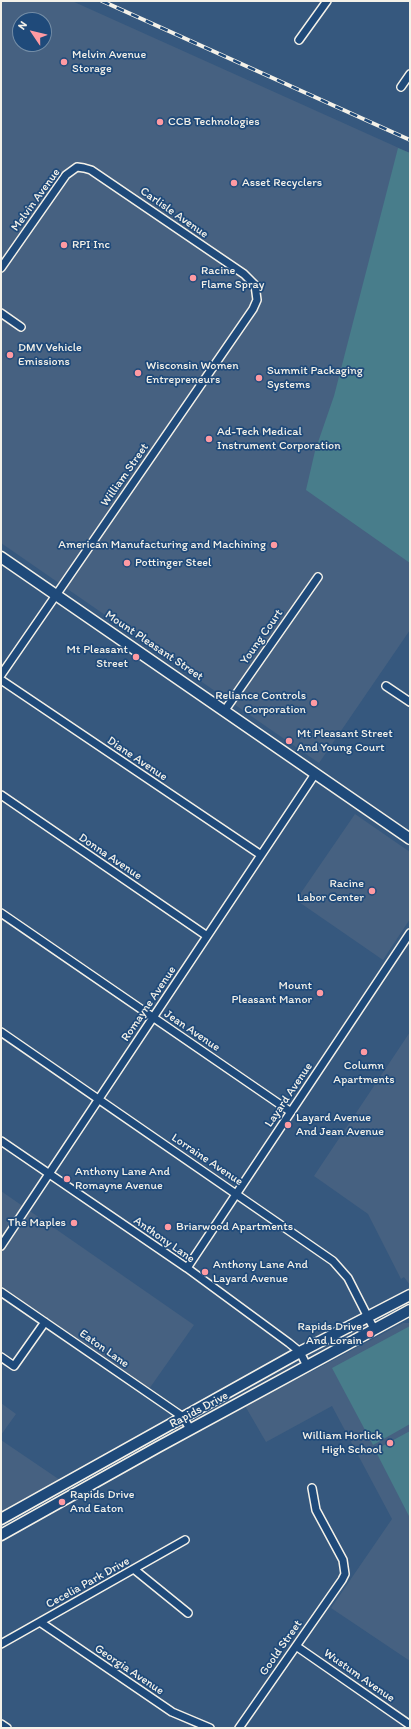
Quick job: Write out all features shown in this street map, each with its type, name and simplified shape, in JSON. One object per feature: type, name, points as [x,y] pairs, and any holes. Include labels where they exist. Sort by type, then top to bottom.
[{"type":"street","points":[[299,40],[327,1]]},
{"type":"street","points":[[401,87],[410,74]]},
{"type":"street","name":"Melvin Avenue","points":[[1,268],[66,176],[77,167]]},
{"type":"street","name":"Carlisle Avenue","points":[[77,167],[92,170],[244,274],[255,285]]},
{"type":"street","name":"William Street","points":[[1,675],[253,310],[257,300],[255,285]]},
{"type":"street","points":[[1,314],[21,327]]},
{"type":"street","name":"Mount Pleasant Street","points":[[1,557],[410,839]]},
{"type":"street","name":"Young Court","points":[[225,710],[318,577]]},
{"type":"street","name":"Diane Avenue","points":[[1,680],[261,855]]},
{"type":"street","points":[[386,686],[410,702]]},
{"type":"street","name":"Romayne Avenue","points":[[1,1246],[315,774]]},
{"type":"street","name":"Donna Avenue","points":[[1,795],[207,936]]},
{"type":"street","name":"Jean Avenue","points":[[1,913],[291,1112]]},
{"type":"street","name":"Layard Avenue","points":[[187,1268],[410,933]]},
{"type":"street","name":"Lorraine Avenue","points":[[1,1032],[333,1261],[348,1278],[374,1329]]},
{"type":"street","name":"Anthony Lane","points":[[1,1141],[187,1268],[300,1352],[307,1366]]},
{"type":"street","name":"Eaton Lane","points":[[1,1292],[182,1417],[190,1429]]},
{"type":"street","name":"Rapids Drive","points":[[1,1519],[300,1352],[410,1295]]},
{"type":"street","name":"Rapids Drive","points":[[1,1534],[190,1429],[410,1310]]},
{"type":"street","points":[[1,1357],[14,1366],[45,1322]]},
{"type":"street","points":[[85,1472],[92,1484]]},
{"type":"street","name":"Goold Street","points":[[239,1728],[345,1574],[343,1560],[316,1510],[312,1488]]},
{"type":"street","points":[[20,1508],[27,1520]]},
{"type":"street","name":"Cecelia Park Drive","points":[[1,1644],[135,1570],[185,1540]]},
{"type":"street","points":[[135,1570],[188,1613]]},
{"type":"street","name":"Georgia Avenue","points":[[40,1622],[172,1712],[210,1728]]},
{"type":"street","name":"Wustum Avenue","points":[[296,1646],[410,1725]]},
{"type":"street","points":[[1,1724],[7,1728]]},
{"type":"shaded area","points":[[1,1],[72,1],[410,153],[410,630],[319,763],[1,543]]},
{"type":"shaded area","points":[[355,814],[410,852],[410,919],[383,960],[296,900]]},
{"type":"shaded area","points":[[410,1032],[410,1285],[404,1277],[401,1279],[368,1214],[314,1176]]},
{"type":"shaded area","points":[[1,1191],[194,1325],[149,1389],[1,1286]]},
{"type":"shaded area","points":[[403,1323],[410,1323],[410,1661],[331,1608],[392,1519],[332,1406],[266,1442],[244,1404],[313,1371]]},
{"type":"shaded area","points":[[1,1403],[16,1414],[1,1435]]},
{"type":"shaded area","points":[[1,1440],[60,1480],[1,1513]]},
{"type":"green space","points":[[398,148],[410,153],[410,563],[306,490],[315,451],[334,396]]},
{"type":"green space","name":"William Horlick High School","points":[[410,1326],[410,1424],[373,1445],[332,1368]]},
{"type":"green space","points":[[410,1431],[410,1518],[375,1450]]},
{"type":"railway","points":[[102,1],[410,140]]},
{"type":"place","name":"Melvin Avenue Storage","points":[[64,62]]},
{"type":"place","name":"CCB Technologies","points":[[160,122]]},
{"type":"place","name":"Asset Recyclers","points":[[234,183]]},
{"type":"place","name":"RPI Inc","points":[[64,245]]},
{"type":"place","name":"Racine Flame Spray","points":[[193,278]]},
{"type":"place","name":"DMV Vehicle Emissions","points":[[10,355]]},
{"type":"place","name":"Wisconsin Women Entrepreneurs","points":[[138,373]]},
{"type":"place","name":"Summit Packaging Systems","points":[[259,378]]},
{"type":"place","name":"Ad-Tech Medical Instrument Corporation","points":[[209,439]]},
{"type":"place","name":"American Manufacturing and Machining","points":[[274,545]]},
{"type":"place","name":"Pottinger Steel","points":[[127,563]]},
{"type":"place","name":"Mt Pleasant Street","points":[[136,657]]},
{"type":"place","name":"Reliance Controls Corporation","points":[[314,703]]},
{"type":"place","name":"Mt Pleasant Street And Young Court","points":[[289,741]]},
{"type":"place","name":"Racine Labor Center","points":[[372,891]]},
{"type":"place","name":"Mount Pleasant Manor","points":[[320,993]]},
{"type":"place","name":"Column Apartments","points":[[364,1052]]},
{"type":"place","name":"Layard Avenue And Jean Avenue","points":[[288,1125]]},
{"type":"place","name":"Anthony Lane And Romayne Avenue","points":[[67,1179]]},
{"type":"place","name":"The Maples","points":[[74,1223]]},
{"type":"place","name":"Briarwood Apartments","points":[[168,1227]]},
{"type":"place","name":"Anthony Lane And Layard Avenue","points":[[205,1272]]},
{"type":"place","name":"Rapids Drive And Lorain","points":[[370,1334]]},
{"type":"place","name":"William Horlick High School","points":[[390,1443]]},
{"type":"place","name":"Rapids Drive And Eaton","points":[[62,1502]]}]
